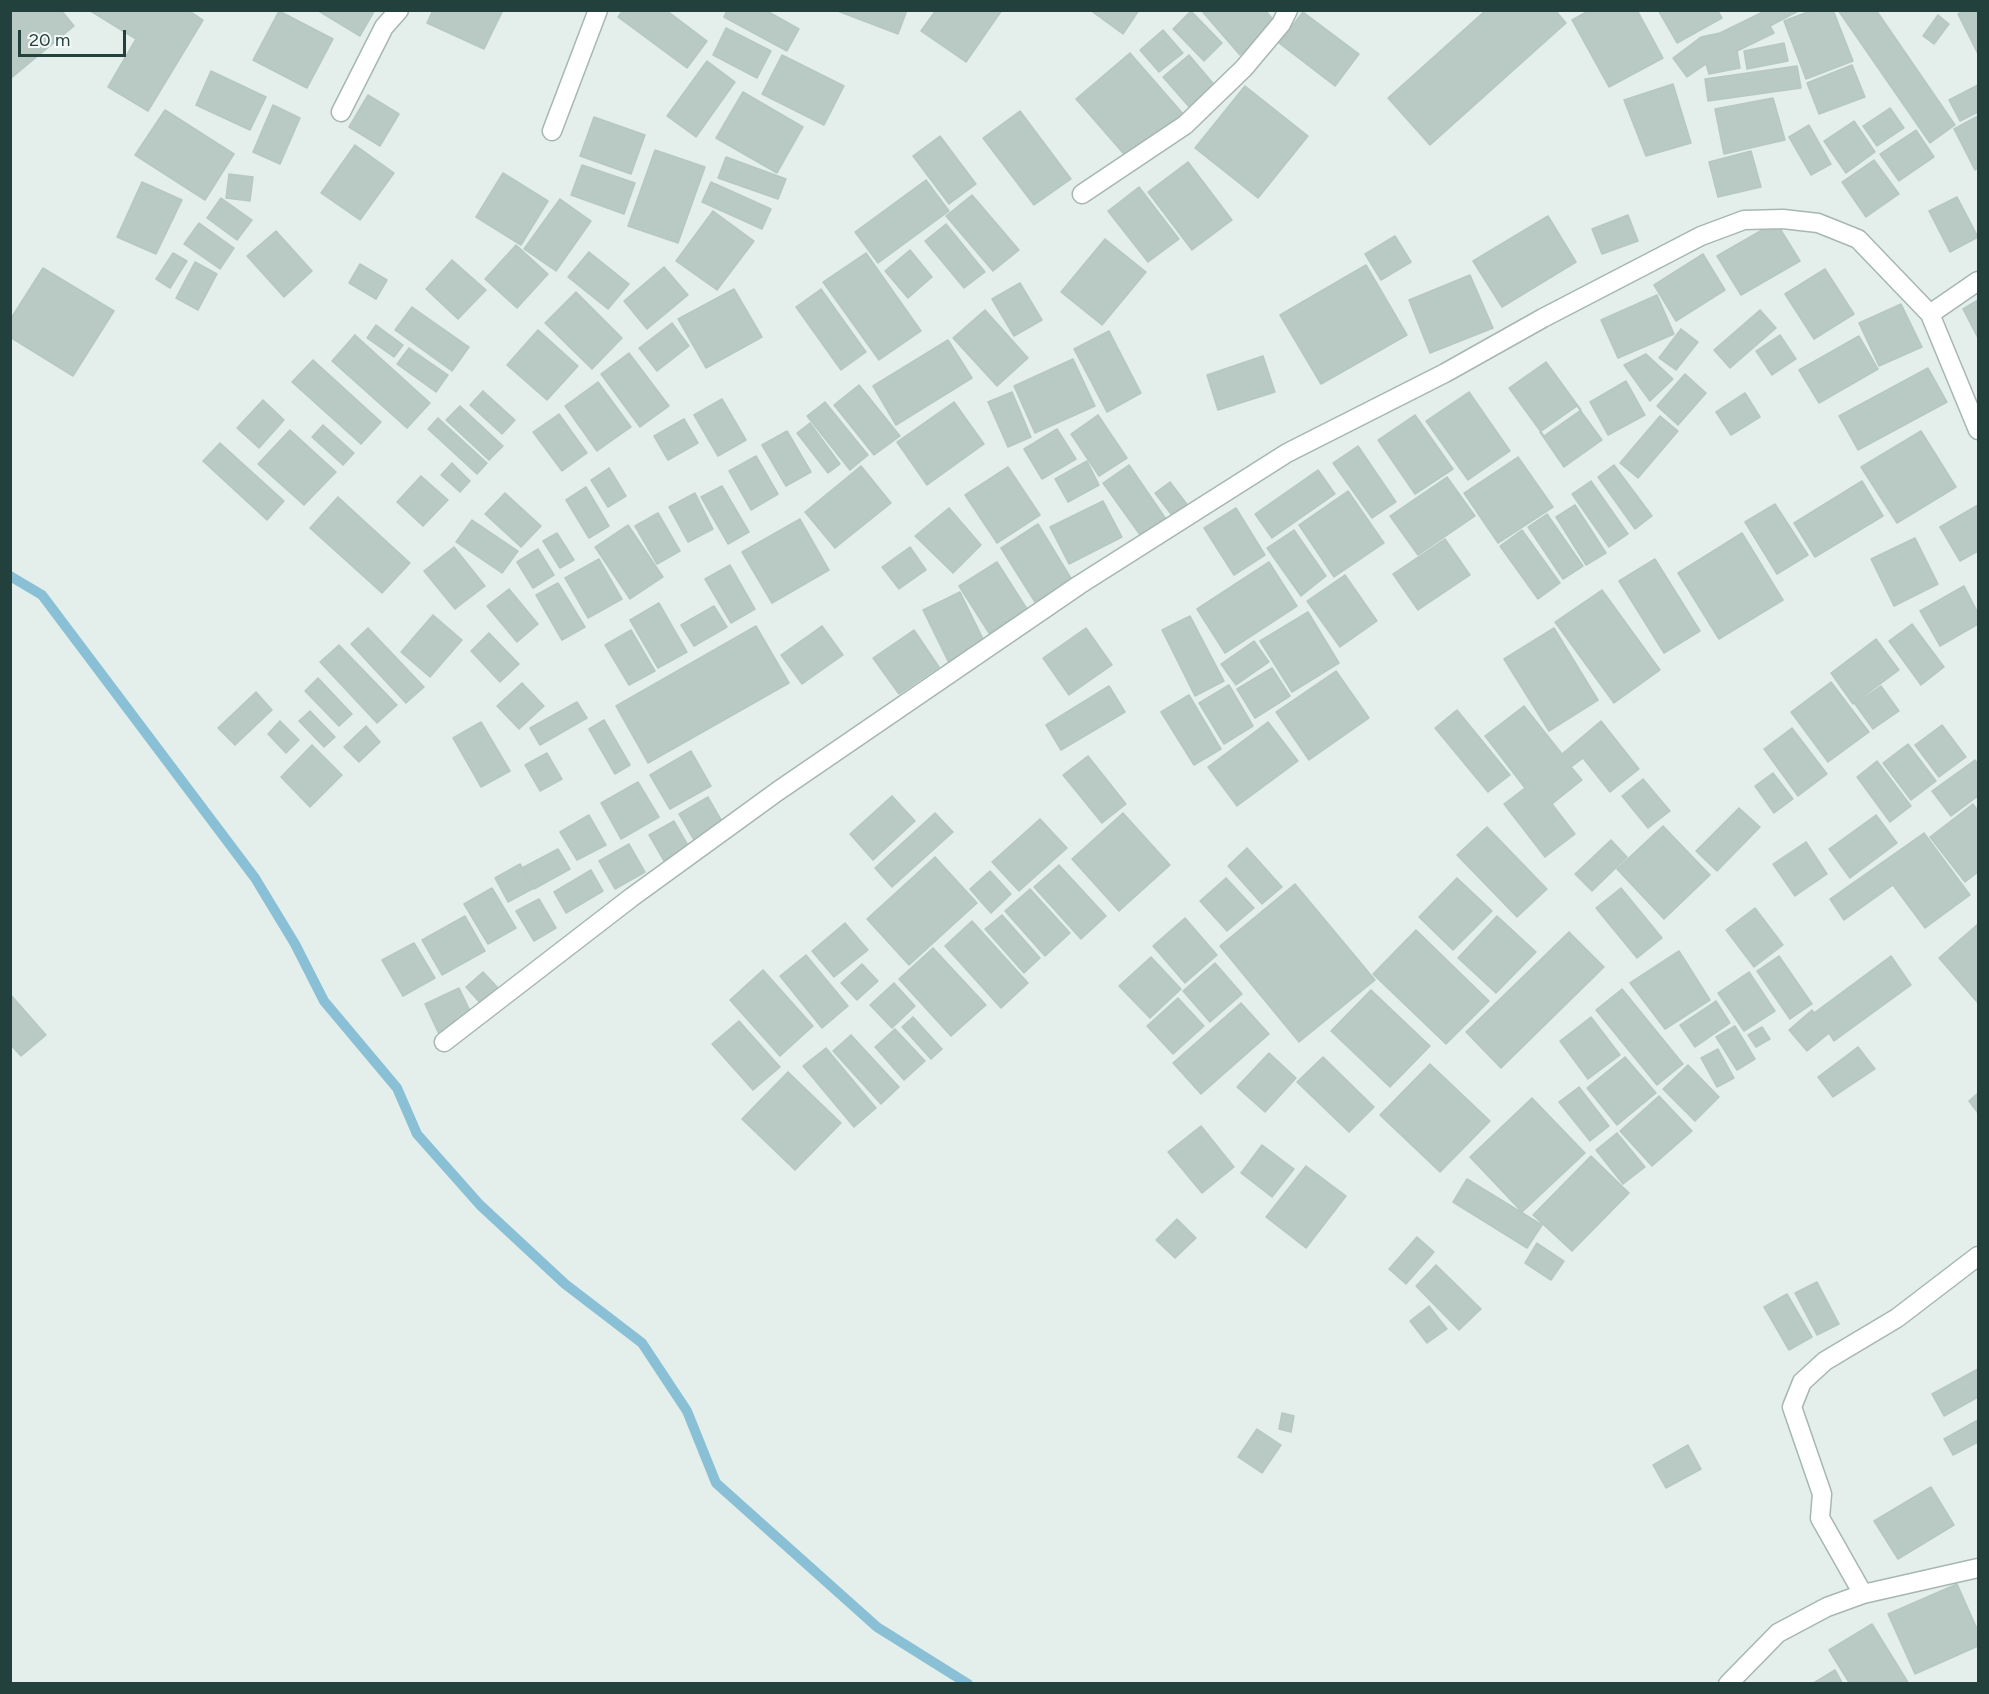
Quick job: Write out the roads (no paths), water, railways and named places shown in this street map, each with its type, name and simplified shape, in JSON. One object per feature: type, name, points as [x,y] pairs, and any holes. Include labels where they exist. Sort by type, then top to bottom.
[{"type":"street","points":[[341,112],[384,27],[399,10]]},
{"type":"street","points":[[552,131],[598,10]]},
{"type":"street","points":[[1082,194],[1185,125],[1244,68],[1288,10]]},
{"type":"street","points":[[444,1042],[632,897],[778,791],[1079,585],[1287,453],[1445,373],[1543,318],[1701,236],[1744,220],[1783,219],[1818,223],[1858,239],[1930,314],[1978,430]]},
{"type":"street","points":[[1930,314],[1978,281]]},
{"type":"street","points":[[1863,1594],[1820,1518],[1822,1494],[1792,1407],[1802,1382],[1825,1360],[1897,1318],[1978,1256]]},
{"type":"street","points":[[1728,1683],[1778,1634],[1827,1607],[1863,1594],[1978,1568]]},
{"type":"waterway","points":[[10,576],[42,595],[255,878],[295,944],[324,1001],[397,1088],[417,1134],[480,1205],[565,1284],[642,1343],[687,1411],[716,1483],[877,1627],[968,1684]]}]
